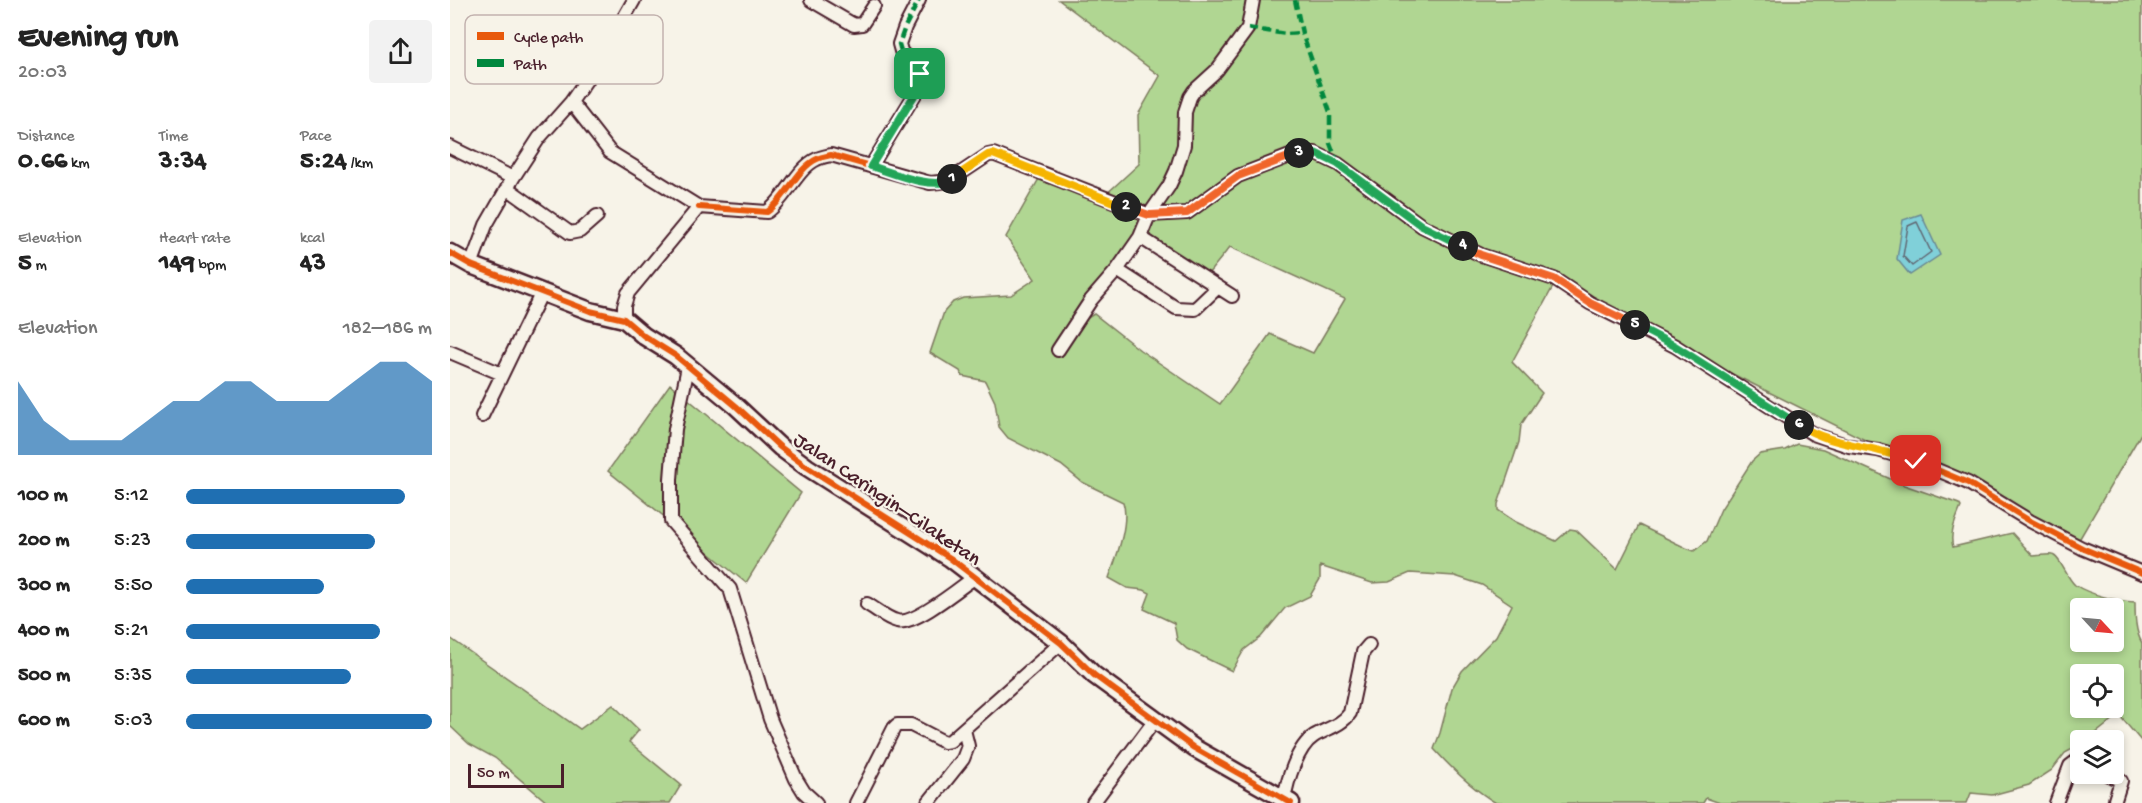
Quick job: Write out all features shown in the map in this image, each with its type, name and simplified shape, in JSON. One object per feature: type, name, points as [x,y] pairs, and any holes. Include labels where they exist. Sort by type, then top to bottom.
[{"type":"street","points":[[625,15],[634,0]]},
{"type":"street","points":[[811,0],[854,25],[862,24],[874,6]]},
{"type":"street","points":[[871,166],[920,86],[920,74],[901,51],[899,44],[919,0]]},
{"type":"street","points":[[1058,350],[1091,300],[1117,270],[1140,237],[1149,215],[1176,171],[1184,145],[1185,112],[1190,97],[1217,70],[1248,28],[1253,0]]},
{"type":"street","points":[[471,265],[486,225],[510,183],[539,138],[571,102],[583,84]]},
{"type":"street","points":[[571,102],[610,152],[699,207],[767,212],[776,206],[805,169],[816,159],[831,155],[930,183],[941,183],[948,182],[993,154],[1149,215],[1187,213],[1238,176],[1295,154],[1315,153],[1338,164],[1422,226],[1481,255],[1554,279],[1590,303],[1675,346],[1813,434],[1849,446],[1878,450],[1916,461],[1968,483],[2082,548],[2142,573]]},
{"type":"street","points":[[450,147],[510,183],[570,233],[580,231],[597,216]]},
{"type":"street","points":[[624,319],[624,306],[628,293],[699,207]]},
{"type":"street","points":[[1140,237],[1232,296]]},
{"type":"street","name":"Jalan Caringin–Cilaketan","points":[[450,254],[471,265],[590,311],[624,319],[688,367],[780,447],[807,467],[950,558],[1061,644],[1094,675],[1155,720],[1194,748],[1288,801]]},
{"type":"street","points":[[1117,270],[1176,308],[1183,310],[1195,309],[1218,287]]},
{"type":"street","points":[[482,416],[542,292]]},
{"type":"street","points":[[450,352],[502,374]]},
{"type":"street","points":[[688,367],[675,429],[670,480],[671,521],[730,589],[770,720],[796,779],[804,792],[816,803]]},
{"type":"street","points":[[867,604],[898,622],[908,620],[918,616],[975,577]]},
{"type":"street","points":[[856,803],[897,725],[911,725],[944,742],[950,741],[1061,644]]},
{"type":"street","points":[[1288,801],[1288,779],[1301,752],[1311,738],[1346,720],[1350,713],[1363,652],[1369,645]]},
{"type":"street","points":[[1093,803],[1155,720]]},
{"type":"street","points":[[928,803],[963,759],[968,746],[964,730]]},
{"type":"street","points":[[2056,803],[2070,766]]},
{"type":"street","points":[[2114,803],[2120,784]]},
{"type":"green space","points":[[1059,0],[2142,0],[2142,432],[2076,545],[1554,285],[1512,362],[1542,393],[1521,425],[1519,442],[1498,510],[1516,522],[1556,541],[1570,529],[1576,530],[1617,569],[1639,525],[1694,551],[1707,541],[1721,509],[1752,461],[1760,454],[1785,450],[1797,444],[1823,449],[1904,485],[1959,504],[1961,507],[1952,532],[1953,547],[2012,533],[2033,556],[2055,556],[2072,582],[2081,589],[2110,598],[2070,598],[2070,652],[2124,652],[2124,600],[2135,602],[2135,618],[2142,643],[2142,742],[2122,718],[2124,718],[2124,664],[2070,664],[2070,718],[2115,718],[2100,730],[2070,730],[2070,750],[2065,753],[2052,770],[2029,785],[1992,795],[1971,793],[1967,803],[1720,803],[1706,798],[1703,803],[1496,803],[1463,778],[1434,749],[1452,688],[1462,671],[1496,636],[1512,605],[1482,585],[1455,576],[1410,573],[1389,582],[1372,583],[1320,566],[1320,579],[1310,596],[1285,608],[1261,637],[1244,650],[1232,671],[1187,649],[1177,640],[1174,623],[1144,609],[1150,593],[1127,588],[1109,578],[1125,520],[1123,502],[1082,482],[1061,465],[1008,438],[999,427],[995,402],[985,381],[962,376],[960,371],[930,353],[944,312],[953,302],[963,298],[1011,295],[1035,279],[1006,237],[1040,177],[1103,197],[1139,164],[1138,115],[1160,76]],"holes":[[[1144,236],[1204,279],[1230,247],[1345,299],[1313,353],[1270,334],[1220,404],[1140,350],[1094,314],[1081,322]]]},
{"type":"green space","points":[[670,384],[801,493],[746,583],[608,471]]},
{"type":"green space","points":[[450,638],[580,729],[613,705],[639,730],[629,742],[681,785],[670,803],[548,803],[495,758],[469,744],[450,726]]},
{"type":"water","points":[[1921,214],[1940,255],[1910,275],[1897,259],[1903,220]]},
{"type":"marked path","points":[[871,166],[920,86],[920,74],[901,51],[899,44],[919,0]]},
{"type":"marked path","points":[[1295,0],[1302,33],[1330,112],[1330,143],[1338,164]]},
{"type":"marked path","points":[[1248,28],[1286,34],[1302,33]]},
{"type":"cycle path","points":[[699,207],[767,212],[780,200],[803,169],[819,158],[831,155],[930,183],[949,181],[993,154],[1149,215],[1187,213],[1238,176],[1295,154],[1315,153],[1338,164],[1422,226],[1481,255],[1554,279],[1590,303],[1675,346],[1813,434],[1849,446],[1878,450],[1916,461],[1968,483],[2030,521],[2082,548],[2142,573]]},
{"type":"cycle path","points":[[450,253],[471,265],[590,311],[624,319],[644,336],[676,356],[736,406],[780,447],[807,467],[950,558],[1061,643],[1094,675],[1194,748],[1291,803]]},
{"type":"route","points":[[920,74],[920,86],[871,166],[930,183],[941,183],[948,182],[993,154],[1149,215],[1187,213],[1238,176],[1295,154],[1315,153],[1338,164],[1422,226],[1481,255],[1554,279],[1590,303],[1675,346],[1813,434],[1849,446],[1878,450],[1916,461]]}]
